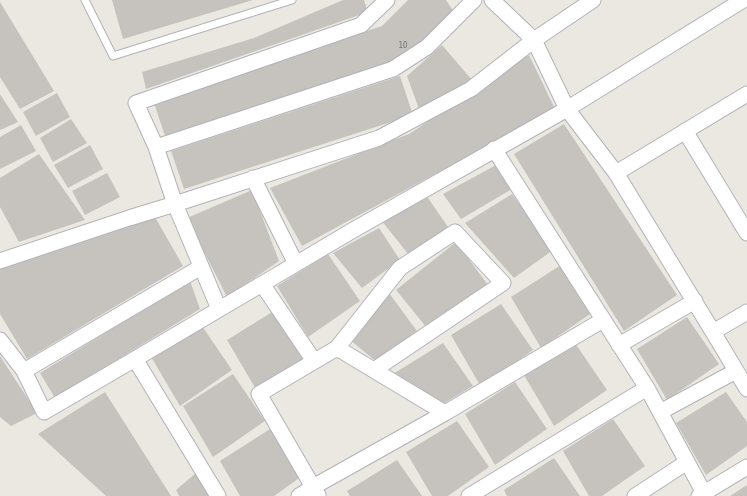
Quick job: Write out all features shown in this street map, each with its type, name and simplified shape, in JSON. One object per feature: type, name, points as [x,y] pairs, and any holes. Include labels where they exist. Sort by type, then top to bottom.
[{"type":"street","points":[[219,309],[175,204],[156,147],[136,103],[361,25],[387,0]]},
{"type":"street","points":[[156,147],[393,69],[427,47],[474,0]]},
{"type":"street","points":[[492,0],[534,40],[567,109],[616,173],[747,389]]},
{"type":"street","points":[[0,260],[379,138],[471,89],[534,40],[593,0]]},
{"type":"street","points":[[0,340],[24,371],[44,412],[494,149],[567,109],[743,0]]},
{"type":"street","points":[[616,173],[747,94]]},
{"type":"street","points":[[686,132],[746,228]]},
{"type":"street","points":[[494,149],[646,388],[686,460],[701,494],[747,467]]},
{"type":"street","points":[[253,178],[296,264]]},
{"type":"street","points":[[316,492],[259,394],[337,348],[400,268],[455,232],[504,283],[374,370]]},
{"type":"street","points":[[24,371],[201,267]]},
{"type":"street","points":[[262,284],[314,361]]},
{"type":"street","points":[[619,345],[694,301]]},
{"type":"street","points":[[713,332],[747,312]]},
{"type":"street","points":[[299,496],[316,492],[445,413],[603,320]]},
{"type":"street","points":[[337,348],[445,413]]},
{"type":"street","points":[[135,359],[218,496]]},
{"type":"street","points":[[660,412],[736,371]]},
{"type":"street","points":[[469,496],[646,388]]},
{"type":"street","points":[[635,496],[681,466],[686,460]]},
{"type":"lane","points":[[86,0],[113,56],[292,0]]},
{"type":"building","points":[[112,0],[253,0],[123,39]]},
{"type":"building","points":[[343,0],[364,0],[368,12],[146,89],[142,72],[254,38]]},
{"type":"building","points":[[408,0],[446,0],[454,12],[395,64],[166,139],[153,100],[382,26]]},
{"type":"building","points":[[0,2],[54,91],[20,109],[0,77]]},
{"type":"building","points":[[442,45],[472,80],[419,109],[407,76]]},
{"type":"building","points":[[529,55],[555,109],[302,246],[270,188],[409,134]]},
{"type":"building","points":[[400,76],[413,115],[184,189],[171,151]]},
{"type":"building","points":[[57,93],[70,117],[36,136],[23,112]]},
{"type":"building","points":[[0,94],[18,122],[0,130]]},
{"type":"building","points":[[71,119],[87,143],[53,162],[40,138]]},
{"type":"building","points":[[564,124],[677,295],[624,331],[514,154]]},
{"type":"building","points":[[21,125],[36,151],[0,169],[0,137]]},
{"type":"building","points":[[90,145],[103,169],[68,188],[54,165]]},
{"type":"building","points":[[39,154],[85,220],[19,242],[0,207],[0,178]]},
{"type":"building","points":[[498,164],[512,189],[461,219],[443,194]]},
{"type":"building","points":[[107,173],[120,197],[85,215],[72,191]]},
{"type":"building","points":[[252,190],[279,261],[227,297],[187,218]]},
{"type":"building","points":[[512,194],[553,250],[514,278],[465,223]]},
{"type":"building","points":[[426,195],[448,227],[409,255],[381,220]]},
{"type":"building","points":[[155,217],[183,266],[27,359],[0,314],[0,269]]},
{"type":"building","points":[[379,228],[400,260],[362,288],[333,253]]},
{"type":"building","points":[[456,242],[488,285],[427,328],[396,290]]},
{"type":"building","points":[[328,254],[360,301],[308,337],[277,286]]},
{"type":"building","points":[[561,265],[593,312],[541,348],[511,297]]},
{"type":"building","points":[[190,281],[200,309],[55,398],[40,373]]},
{"type":"building","points":[[389,293],[417,331],[377,362],[350,340]]},
{"type":"building","points":[[501,304],[533,350],[481,387],[451,335]]},
{"type":"building","points":[[277,309],[310,355],[257,391],[227,340]]},
{"type":"building","points":[[687,317],[719,364],[667,400],[637,349]]},
{"type":"building","points":[[200,323],[232,370],[180,406],[150,355]]},
{"type":"building","points":[[443,343],[473,386],[441,405],[393,374]]},
{"type":"building","points":[[575,343],[607,390],[554,426],[524,375]]},
{"type":"building","points":[[0,356],[37,413],[11,426],[0,417]]},
{"type":"building","points":[[233,374],[265,421],[213,457],[183,406]]},
{"type":"building","points":[[515,382],[547,429],[495,465],[465,414]]},
{"type":"building","points":[[105,392],[171,496],[106,496],[38,434]]},
{"type":"building","points":[[726,392],[747,422],[747,446],[706,475],[676,423]]},
{"type":"building","points":[[613,419],[645,466],[602,496],[589,496],[563,451]]},
{"type":"building","points":[[457,421],[489,467],[448,496],[432,496],[406,452]]},
{"type":"building","points":[[270,429],[302,476],[274,496],[240,496],[220,461]]},
{"type":"building","points":[[554,458],[580,496],[507,496],[504,490]]},
{"type":"building","points":[[397,460],[422,496],[350,496],[347,491]]},
{"type":"building","points":[[196,473],[210,496],[179,496],[176,490]]},
{"type":"building","points":[[747,485],[747,496],[730,496]]}]
